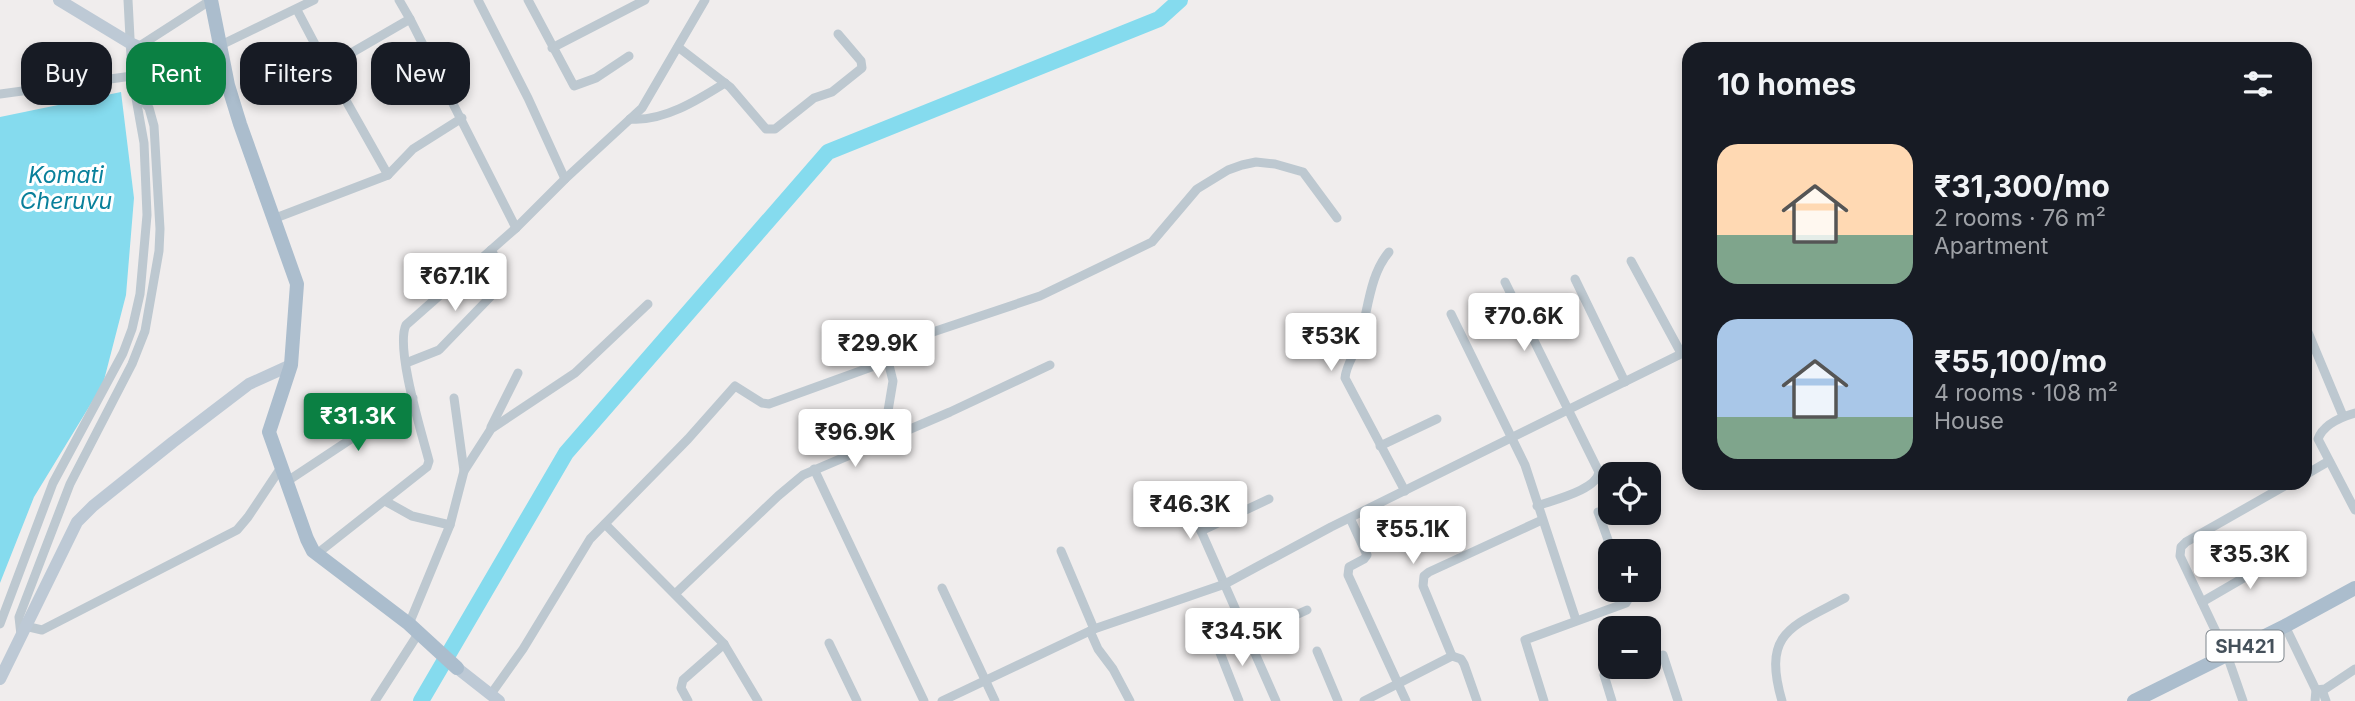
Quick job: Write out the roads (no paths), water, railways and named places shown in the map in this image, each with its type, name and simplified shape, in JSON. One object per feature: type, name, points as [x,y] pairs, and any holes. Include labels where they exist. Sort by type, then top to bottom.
[{"type":"main road","points":[[211,0],[220,42]]},
{"type":"main road","points":[[226,74],[297,284],[290,365],[269,432],[307,539],[313,551],[416,631],[457,668]]},
{"type":"main road","name":"SH421","points":[[2134,701],[2355,588]]},
{"type":"street","points":[[60,0],[129,42]]},
{"type":"street","points":[[128,0],[134,42]]},
{"type":"street","points":[[139,42],[211,0]]},
{"type":"street","points":[[226,43],[314,0]]},
{"type":"street","points":[[399,0],[422,42]]},
{"type":"street","points":[[478,0],[528,98],[565,179]]},
{"type":"street","points":[[528,0],[574,86],[596,78],[629,56]]},
{"type":"street","points":[[552,48],[645,0]]},
{"type":"street","points":[[318,553],[424,471],[429,461],[406,363],[402,338],[406,325],[516,228],[642,108],[705,0]]},
{"type":"street","points":[[297,10],[314,42]]},
{"type":"street","points":[[357,50],[410,19]]},
{"type":"street","points":[[678,47],[725,83],[766,129],[775,129],[814,98],[832,92],[862,68],[861,61],[838,34]]},
{"type":"street","points":[[0,94],[126,77]]},
{"type":"street","points":[[630,119],[647,119],[663,114],[697,100],[725,83]]},
{"type":"street","points":[[0,624],[53,484],[123,353],[132,329],[144,258],[147,215],[144,143],[138,105]]},
{"type":"street","points":[[23,630],[19,624],[22,608],[55,517],[132,364],[145,331],[159,251],[160,229],[154,127],[146,105]]},
{"type":"street","points":[[348,105],[388,175]]},
{"type":"street","points":[[455,105],[516,228]]},
{"type":"street","points":[[273,219],[388,175],[413,149],[462,118]]},
{"type":"street","points":[[457,668],[495,698],[590,539],[688,439],[735,386],[762,403],[769,404],[888,361],[905,352],[915,338],[1040,296],[1152,242],[1198,189],[1228,170],[1242,165],[1256,162],[1275,164],[1303,172],[1337,218]]},
{"type":"street","points":[[406,363],[439,351],[494,293],[497,283],[496,260],[491,250]]},
{"type":"street","points":[[1389,251],[1380,265],[1360,338],[1345,378],[1405,491]]},
{"type":"street","points":[[1631,261],[1682,346]]},
{"type":"street","points":[[1575,279],[1625,382]]},
{"type":"street","points":[[1505,282],[1599,472],[1599,476],[1588,487],[1537,506]]},
{"type":"street","points":[[491,429],[575,373],[648,304]]},
{"type":"street","points":[[1451,314],[1530,478],[1576,620]]},
{"type":"street","points":[[2312,342],[2343,416]]},
{"type":"street","points":[[942,701],[1092,630],[1225,584],[1350,518],[1682,353]]},
{"type":"street","points":[[883,441],[893,381],[888,361]]},
{"type":"street","points":[[0,678],[77,522],[93,506],[249,384],[290,365]]},
{"type":"street","points":[[675,594],[778,496],[814,469],[883,441],[1050,365]]},
{"type":"street","points":[[375,701],[416,631],[450,525],[464,471],[491,429],[517,373]]},
{"type":"street","points":[[286,482],[413,398]]},
{"type":"street","points":[[454,398],[464,471]]},
{"type":"street","points":[[2355,413],[2343,416],[2319,435],[2318,439],[2355,510]]},
{"type":"street","points":[[1381,446],[1437,419]]},
{"type":"street","points":[[2312,471],[2329,461]]},
{"type":"street","points":[[23,630],[42,630],[237,530],[282,466]]},
{"type":"street","points":[[814,469],[924,701]]},
{"type":"street","points":[[1180,487],[1276,701]]},
{"type":"street","points":[[2243,701],[2227,655],[2180,555],[2181,547],[2278,490]]},
{"type":"street","points":[[1201,531],[1269,499]]},
{"type":"street","points":[[385,501],[412,516],[450,525]]},
{"type":"street","points":[[1350,518],[1367,555],[1349,568],[1348,575],[1406,701]]},
{"type":"street","points":[[1452,656],[1451,647],[1423,586],[1424,576],[1542,520]]},
{"type":"street","points":[[605,524],[724,644],[758,701]]},
{"type":"street","points":[[1061,551],[1098,649],[1113,669],[1130,701]]},
{"type":"street","points":[[2202,602],[2283,555]]},
{"type":"street","points":[[942,588],[995,701]]},
{"type":"street","points":[[1782,701],[1777,686],[1775,658],[1780,641],[1787,630],[1845,598]]},
{"type":"street","points":[[1544,701],[1524,642],[1527,637],[1627,602]]},
{"type":"street","points":[[1249,636],[1307,610]]},
{"type":"street","points":[[2285,626],[2326,701]]},
{"type":"street","points":[[829,643],[857,701]]},
{"type":"street","points":[[688,701],[681,688],[684,680],[724,644]]},
{"type":"street","points":[[1217,645],[1239,701]]},
{"type":"street","points":[[1317,651],[1338,701]]},
{"type":"street","points":[[1664,654],[1678,701]]},
{"type":"street","points":[[1364,701],[1452,656],[1461,659],[1464,664],[1477,701]]},
{"type":"street","points":[[2315,701],[2319,690],[2355,668]]},
{"type":"street","points":[[1605,679],[1612,701]]},
{"type":"water","name":"Komati Cheruvu","points":[[121,92],[134,198],[126,295],[103,384],[34,497],[0,583],[0,117],[58,105],[112,105],[112,94]]},
{"type":"waterway","points":[[421,701],[566,453],[828,152],[1159,19],[1180,0]]}]
